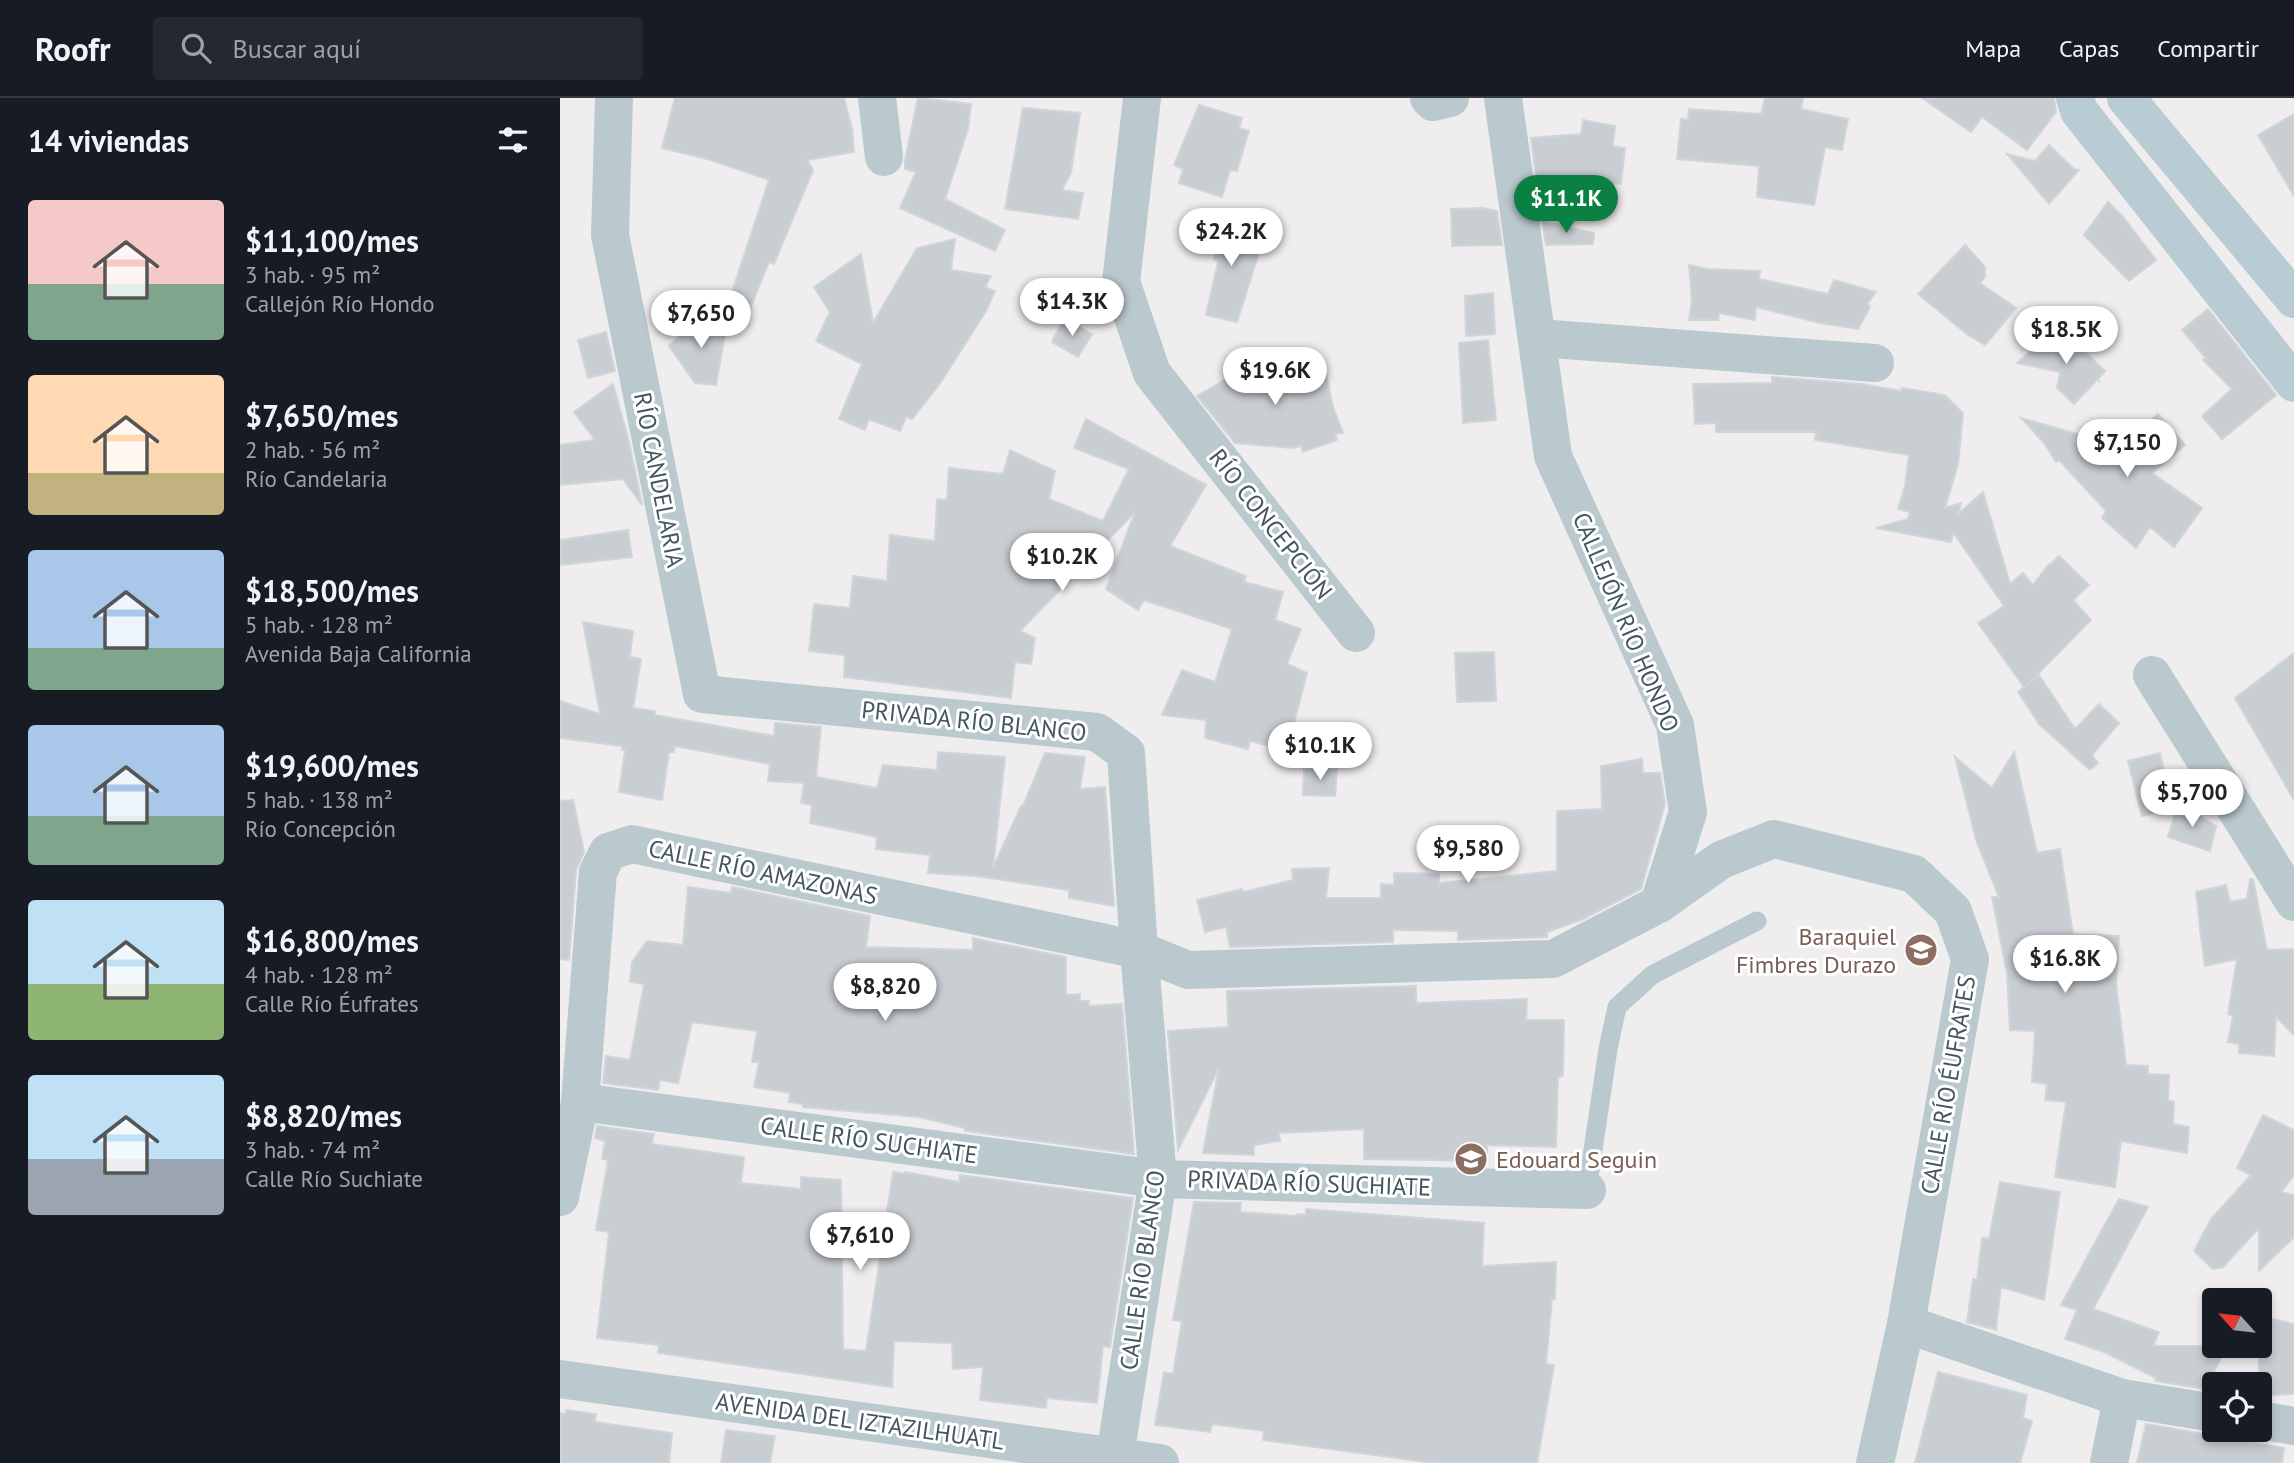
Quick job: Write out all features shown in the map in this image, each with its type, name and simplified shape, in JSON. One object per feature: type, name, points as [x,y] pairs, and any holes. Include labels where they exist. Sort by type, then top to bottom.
[{"type":"street","name":"RÍO CANDELARIA","points":[[614,98],[610,235],[702,694]]},
{"type":"street","points":[[877,98],[884,158]]},
{"type":"street","name":"RÍO CONCEPCIÓN","points":[[1142,98],[1121,282],[1152,373],[1356,633]]},
{"type":"street","points":[[1429,98],[1433,102],[1450,98]]},
{"type":"street","name":"CALLEJÓN RÍO HONDO","points":[[1503,98],[1553,456],[1675,725],[1688,812],[1659,904]]},
{"type":"street","points":[[2126,98],[2294,299]]},
{"type":"street","points":[[2079,102],[2294,383]]},
{"type":"street","points":[[1538,338],[1875,363]]},
{"type":"street","points":[[2152,675],[2294,902]]},
{"type":"street","name":"PRIVADA RÍO BLANCO","points":[[702,694],[1097,732],[1126,753],[1139,950]]},
{"type":"street","name":"CALLE RÍO ÉUFRATES","points":[[1659,904],[1721,860],[1774,839],[1914,874],[1953,911],[1970,959],[1906,1324],[1875,1463]]},
{"type":"street","name":"CALLE RÍO AMAZONAS","points":[[560,1197],[580,1102],[598,872],[608,852],[632,844],[1139,950]]},
{"type":"street","points":[[1139,950],[1188,971],[1553,959],[1659,904]]},
{"type":"street","name":"CALLE RÍO BLANCO","points":[[1114,1460],[1158,1179],[1139,950]]},
{"type":"street","name":"CALLE RÍO SUCHIATE","points":[[580,1102],[1158,1179]]},
{"type":"street","name":"PRIVADA RÍO SUCHIATE","points":[[1158,1179],[1587,1190]]},
{"type":"street","points":[[1906,1324],[2122,1398],[2202,1411]]},
{"type":"street","name":"AVENIDA DEL IZTAZILHUATL","points":[[560,1379],[1114,1460],[1160,1463]]},
{"type":"street","points":[[2109,1463],[2122,1398]]},
{"type":"street","points":[[2272,1422],[2294,1426]]},
{"type":"lane","points":[[1587,1190],[1617,1007],[1652,975],[1757,921]]},
{"type":"building","points":[[675,98],[844,98],[852,129],[854,152],[807,160],[813,170],[774,264],[769,262],[749,311],[728,304],[769,180],[707,159],[662,148]]},
{"type":"building","points":[[918,98],[971,104],[968,129],[945,199],[1005,230],[995,251],[900,208],[916,172],[905,169],[905,160]]},
{"type":"building","points":[[1765,98],[1803,98],[1801,109],[1848,119],[1842,150],[1825,147],[1814,205],[1757,197],[1759,166],[1677,159],[1681,119],[1688,120],[1689,109],[1761,114]]},
{"type":"building","points":[[1922,98],[2054,98],[2056,112],[2027,150],[1982,117],[1971,132]]},
{"type":"building","points":[[1199,105],[1242,118],[1239,128],[1249,131],[1237,171],[1230,170],[1222,197],[1179,183],[1183,169],[1174,165]]},
{"type":"building","points":[[1023,108],[1080,113],[1071,173],[1062,190],[1083,193],[1078,219],[1005,209]]},
{"type":"building","points":[[2294,114],[2294,196],[2258,135]]},
{"type":"building","points":[[1583,120],[1615,126],[1613,146],[1625,148],[1621,184],[1536,176],[1531,138],[1581,134]]},
{"type":"building","points":[[2049,145],[2074,169],[2079,170],[2049,204],[2007,154],[2035,161]]},
{"type":"building","points":[[2108,202],[2156,260],[2129,281],[2084,235]]},
{"type":"building","points":[[1483,208],[1497,211],[1502,245],[1452,246],[1451,209]]},
{"type":"building","points":[[1224,217],[1263,240],[1237,322],[1206,315],[1218,262],[1214,259],[1215,252],[1203,242]]},
{"type":"building","points":[[1542,221],[1594,233],[1593,244],[1546,245]]},
{"type":"building","points":[[955,239],[951,270],[991,276],[985,287],[995,291],[986,311],[941,382],[912,419],[906,417],[900,431],[869,419],[865,430],[839,419],[862,364],[816,341],[830,312],[814,287],[861,254],[873,323],[917,248]]},
{"type":"building","points":[[1965,245],[1985,267],[1985,277],[1980,283],[2016,308],[1985,345],[1968,335],[1918,294]]},
{"type":"building","points":[[1689,265],[1707,269],[1760,271],[1759,279],[1828,294],[1834,280],[1876,292],[1867,304],[1870,307],[1858,329],[1820,323],[1756,307],[1755,320],[1719,313],[1718,320],[1689,320],[1692,301]]},
{"type":"building","points":[[1493,293],[1495,334],[1466,336],[1465,296]]},
{"type":"building","points":[[2208,309],[2276,395],[2222,439],[2202,416],[2232,389],[2203,360],[2206,358],[2182,330]]},
{"type":"building","points":[[1064,318],[1092,334],[1078,357],[1052,342]]},
{"type":"building","points":[[697,320],[727,323],[716,385],[695,383],[669,346]]},
{"type":"building","points":[[606,332],[615,371],[588,378],[578,340]]},
{"type":"building","points":[[2050,334],[2065,348],[2073,340],[2105,371],[2099,381],[2074,404],[2057,388],[2060,372],[2017,363]]},
{"type":"building","points":[[1488,340],[1496,420],[1463,423],[1459,343]]},
{"type":"building","points":[[1254,363],[1325,369],[1333,407],[1343,433],[1335,434],[1337,440],[1303,452],[1301,446],[1292,448],[1235,443],[1197,396]]},
{"type":"building","points":[[1772,377],[1862,384],[1901,391],[1902,388],[1939,394],[1946,396],[1963,413],[1958,464],[1945,508],[1961,503],[1958,514],[1983,492],[2010,584],[2023,573],[2033,585],[2049,564],[2059,556],[2089,585],[2073,600],[2091,620],[2027,685],[2039,675],[2075,729],[2099,704],[2119,723],[2092,755],[2098,763],[2090,770],[2039,724],[2018,692],[2024,687],[1978,623],[2004,606],[1953,532],[1951,542],[1876,528],[1908,519],[1910,512],[1898,509],[1905,486],[1909,455],[1815,440],[1816,432],[1716,432],[1716,423],[1695,424],[1693,384],[1772,383]]},
{"type":"building","points":[[613,384],[642,505],[623,479],[560,485],[560,445],[595,440],[574,412]]},
{"type":"building","points":[[2158,414],[2185,445],[2152,473],[2202,508],[2174,547],[2150,527],[2136,548],[2102,518],[2106,511],[2059,460],[2056,462],[2044,443],[2021,418],[2095,439],[2110,458]]},
{"type":"building","points":[[1086,419],[1206,485],[1170,546],[1246,576],[1244,582],[1283,592],[1275,620],[1301,629],[1287,664],[1307,673],[1287,750],[1250,741],[1248,749],[1205,738],[1206,720],[1162,715],[1182,670],[1215,682],[1232,629],[1144,600],[1138,610],[1106,589],[1135,512],[1020,631],[1035,638],[1031,664],[1015,662],[1011,698],[844,677],[845,655],[809,651],[814,604],[850,608],[853,576],[887,581],[890,535],[935,541],[937,499],[947,500],[949,468],[1003,474],[1010,450],[1055,471],[1049,499],[1103,521],[1129,469],[1074,448]]},
{"type":"building","points":[[628,530],[632,557],[560,565],[560,540]]},
{"type":"building","points":[[583,622],[633,631],[630,657],[641,659],[633,708],[655,711],[655,715],[774,736],[775,723],[821,727],[816,777],[877,788],[883,765],[937,770],[938,752],[1005,757],[993,868],[1045,753],[1085,757],[1080,789],[1105,787],[1114,906],[1069,898],[1069,890],[976,876],[928,873],[930,855],[876,849],[877,837],[810,823],[812,805],[801,803],[804,783],[768,781],[770,764],[675,746],[674,752],[669,752],[662,800],[619,792],[625,750],[622,750],[622,746],[560,738],[560,701],[600,714]]},
{"type":"building","points":[[1494,652],[1496,701],[1457,702],[1455,653]]},
{"type":"building","points":[[2294,653],[2294,800],[2235,698]]},
{"type":"building","points":[[2014,752],[2037,853],[2060,849],[2073,934],[2119,936],[2116,983],[2126,1065],[2148,1066],[2148,1074],[2169,1075],[2168,1100],[2174,1102],[2173,1124],[2189,1127],[2187,1153],[2121,1141],[2115,1187],[2055,1177],[2066,1102],[2045,1100],[2047,1084],[2032,1082],[2035,1031],[2010,1030],[2007,973],[1992,897],[1999,897],[1977,843],[1955,757],[1992,788]]},
{"type":"building","points":[[2160,753],[2172,809],[2142,816],[2128,761]]},
{"type":"building","points":[[1642,759],[1643,773],[1660,773],[1665,804],[1641,889],[1583,919],[1547,932],[1547,937],[1458,940],[1458,931],[1393,930],[1393,942],[1230,947],[1226,927],[1205,932],[1197,900],[1293,880],[1292,869],[1329,868],[1326,898],[1381,898],[1381,884],[1394,885],[1394,873],[1439,874],[1439,883],[1557,871],[1557,811],[1602,809],[1601,766]]},
{"type":"building","points":[[1304,768],[1337,769],[1335,796],[1303,795]]},
{"type":"building","points":[[573,800],[584,852],[576,870],[569,960],[560,959],[560,801]]},
{"type":"building","points":[[2178,803],[2216,826],[2210,851],[2168,837]]},
{"type":"building","points":[[2250,879],[2253,879],[2267,950],[2294,949],[2294,1035],[2276,1017],[2274,1056],[2239,1053],[2239,1044],[2228,1042],[2233,1016],[2228,1014],[2237,959],[2205,966],[2201,937],[2196,892],[2226,885],[2230,902],[2247,899]]},
{"type":"building","points":[[688,887],[731,893],[732,887],[870,916],[866,947],[973,950],[973,938],[1066,957],[1066,995],[1080,994],[1080,1001],[1089,1001],[1089,1006],[1122,1004],[1134,1154],[965,1131],[965,1128],[919,1117],[803,1107],[803,1104],[789,1102],[790,1093],[754,1087],[759,1062],[752,1062],[757,1031],[692,1022],[678,1083],[660,1080],[658,1090],[603,1083],[606,1056],[630,1060],[644,984],[630,982],[632,962],[647,941],[683,945]]},
{"type":"building","points":[[1416,986],[1416,1003],[1527,999],[1526,1020],[1564,1020],[1563,1076],[1558,1077],[1556,1147],[1487,1145],[1487,1161],[1364,1159],[1364,1129],[1279,1133],[1280,1141],[1254,1145],[1254,1155],[1203,1153],[1219,1068],[1178,1150],[1168,1031],[1228,1027],[1227,991]]},
{"type":"building","points":[[2263,1115],[2294,1130],[2294,1175],[2281,1192],[2294,1195],[2294,1237],[2259,1271],[2259,1228],[2223,1267],[2213,1269],[2194,1251],[2211,1219],[2251,1175],[2237,1168]]},
{"type":"building","points":[[597,1126],[654,1134],[652,1144],[744,1157],[741,1183],[801,1189],[801,1177],[841,1180],[843,1349],[866,1351],[893,1172],[959,1182],[960,1175],[1133,1198],[1110,1347],[1103,1346],[1097,1403],[1047,1398],[1046,1408],[980,1400],[983,1367],[953,1369],[952,1343],[894,1341],[892,1387],[658,1353],[659,1345],[597,1338],[609,1232],[596,1230],[608,1160],[602,1159],[605,1141],[595,1138]]},
{"type":"building","points":[[2000,1182],[2060,1192],[2044,1300],[2001,1287],[1996,1330],[1967,1322],[1973,1279],[1980,1280],[1977,1279],[1982,1238],[1989,1239]]},
{"type":"building","points":[[2119,1199],[2148,1207],[2093,1309],[2159,1332],[2153,1346],[2202,1346],[2202,1358],[2221,1358],[2214,1372],[2202,1372],[2202,1389],[2155,1381],[2156,1378],[2104,1352],[2065,1339],[2077,1310],[2061,1305]]},
{"type":"building","points":[[1194,1202],[1241,1203],[1240,1212],[1297,1216],[1306,1215],[1306,1209],[1484,1223],[1482,1266],[1556,1262],[1555,1299],[1552,1299],[1546,1364],[1554,1365],[1537,1463],[1434,1463],[1263,1440],[1264,1431],[1212,1424],[1210,1432],[1155,1425],[1164,1372],[1173,1374],[1182,1321],[1173,1320]]},
{"type":"building","points":[[2272,1319],[2294,1324],[2294,1394],[2272,1395],[2272,1372],[2259,1372],[2259,1358],[2272,1358]]},
{"type":"building","points":[[1938,1372],[2027,1395],[2023,1418],[2032,1421],[2020,1463],[1915,1463]]},
{"type":"building","points":[[566,1410],[596,1414],[595,1422],[672,1433],[669,1463],[560,1463],[560,1413],[566,1414]]},
{"type":"building","points":[[2146,1424],[2202,1434],[2202,1442],[2250,1442],[2284,1448],[2282,1463],[2137,1463]]},
{"type":"building","points":[[726,1430],[775,1436],[770,1463],[721,1463]]},
{"type":"place","name":"Baraquiel Fimbres Durazo","points":[[1921,950]]},
{"type":"place","name":"Edouard Seguin","points":[[1471,1159]]}]
